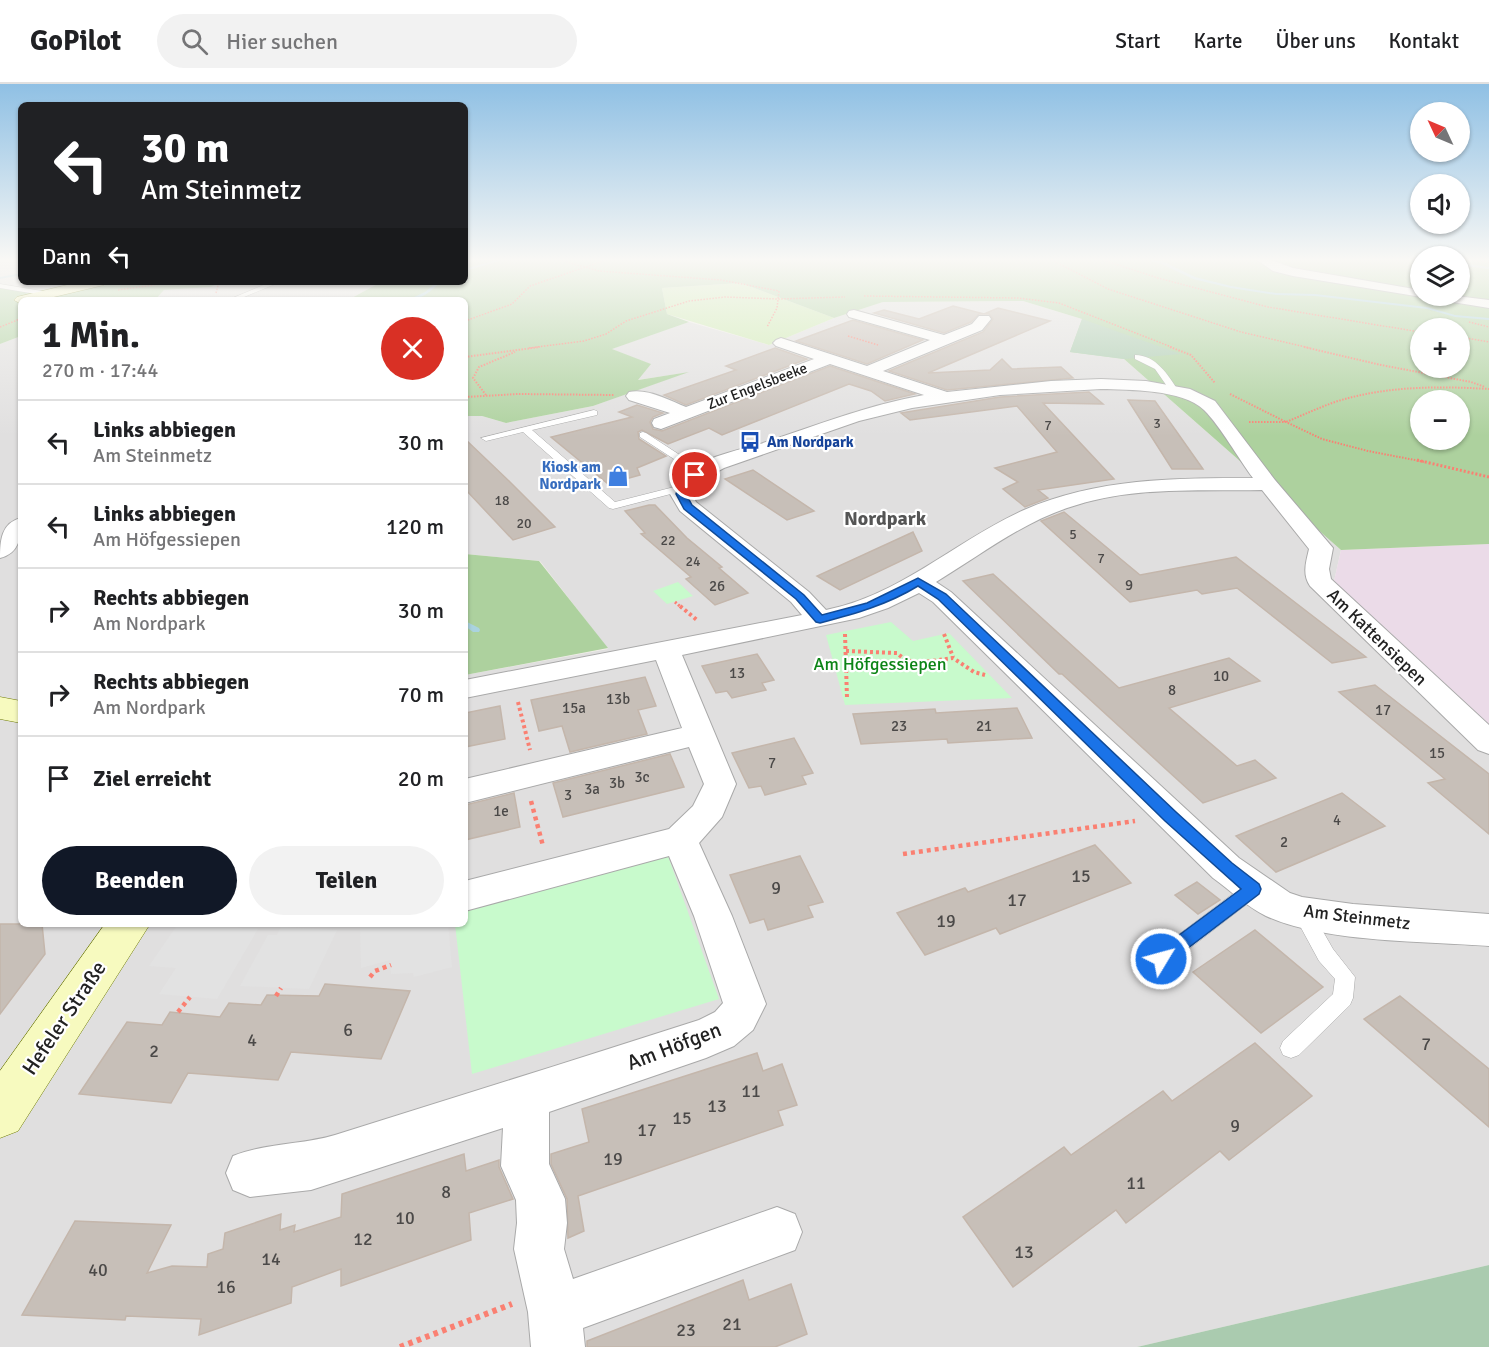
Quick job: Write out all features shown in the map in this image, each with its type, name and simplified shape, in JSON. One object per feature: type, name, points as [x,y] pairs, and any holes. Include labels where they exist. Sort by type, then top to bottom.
[{"type":"main road","points":[[0,708],[18,711]]},
{"type":"main road","name":"Hefeler Straße","points":[[1,1110],[127,927]]},
{"type":"street","points":[[871,319],[946,340]]},
{"type":"street","points":[[868,371],[977,327],[984,319]]},
{"type":"street","name":"Zur Engelsbeeke","points":[[781,343],[944,396]]},
{"type":"street","name":"Zur Engelsbeeke","points":[[661,423],[830,359]]},
{"type":"street","points":[[820,619],[800,597],[688,506],[681,494],[682,488],[705,470],[880,409],[944,396],[1027,387],[1113,386],[1174,390]]},
{"type":"street","name":"Am Kattensiepen","points":[[1174,390],[1202,399],[1321,548],[1317,569],[1319,581],[1489,743]]},
{"type":"street","name":"Zur Engelsbeeke","points":[[635,396],[650,399],[685,413]]},
{"type":"street","points":[[468,688],[820,619],[871,605],[897,594],[993,535],[1033,514],[1083,496],[1155,486],[1268,484]]},
{"type":"street","points":[[0,551],[18,529]]},
{"type":"street","name":"Am Steinmetz","points":[[918,581],[942,597],[1226,868],[1277,904],[1302,913],[1353,920],[1489,930]]},
{"type":"street","points":[[481,898],[550,874],[680,840],[708,813],[717,799],[720,784],[666,650]]},
{"type":"street","points":[[468,790],[700,734]]},
{"type":"street","name":"Am Höfgen","points":[[250,1173],[311,1166],[527,1098],[706,1038],[724,1030],[739,1019],[745,1004],[713,916],[680,840]]},
{"type":"street","points":[[527,1098],[525,1166],[540,1199],[542,1223],[539,1249],[554,1317],[777,1232]]},
{"type":"lane","points":[[1138,357],[1158,367],[1174,390]]},
{"type":"lane","points":[[486,438],[594,413]]},
{"type":"lane","points":[[525,429],[613,506],[682,488]]},
{"type":"lane","points":[[643,435],[705,470]]},
{"type":"lane","points":[[1161,959],[1253,889]]},
{"type":"lane","points":[[1291,1048],[1343,998],[1345,977],[1326,955],[1302,913]]},
{"type":"path","points":[[0,327],[18,319]]},
{"type":"path","points":[[771,319],[764,332],[769,339],[781,343]]},
{"type":"path","points":[[1201,319],[1241,332],[1370,362],[1471,382],[1489,389]]},
{"type":"path","points":[[1341,319],[1410,330]]},
{"type":"path","points":[[1470,339],[1489,342]]},
{"type":"path","points":[[468,357],[584,341]]},
{"type":"path","points":[[487,396],[473,378],[480,367],[520,349]]},
{"type":"path","points":[[1222,422],[1286,422],[1339,400],[1376,391],[1451,387],[1489,389]]},
{"type":"path","points":[[468,397],[586,393],[635,396]]},
{"type":"path","points":[[1286,422],[1334,442],[1489,477]]},
{"type":"path","points":[[845,631],[848,698]]},
{"type":"path","points":[[943,631],[953,658],[974,672]]},
{"type":"path","points":[[846,651],[897,653],[903,660],[915,665],[953,658]]},
{"type":"path","points":[[513,680],[528,742]]},
{"type":"path","points":[[525,777],[550,874]]},
{"type":"path","points":[[903,854],[1171,816]]},
{"type":"path","points":[[370,977],[375,971],[391,965]]},
{"type":"path","points":[[276,996],[281,988]]},
{"type":"path","points":[[178,1012],[190,997]]},
{"type":"path","points":[[400,1347],[554,1317]]},
{"type":"shaded area","points":[[832,319],[1082,319],[1071,352],[1124,359],[1341,550],[1334,581],[1489,724],[1489,1265],[1137,1347],[0,1347],[0,344],[18,337],[18,927],[468,927],[468,674],[608,649],[540,561],[468,554],[468,416],[482,416],[506,423],[593,406],[684,373],[637,380],[650,364],[611,349],[689,322],[769,345]]},
{"type":"shaded area","points":[[1489,544],[1489,724],[1334,581],[1341,550]]},
{"type":"shaded area","points":[[176,927],[258,929],[217,999],[159,994],[176,968],[149,966]]},
{"type":"shaded area","points":[[281,927],[337,930],[309,989],[240,986],[268,935],[277,935]]},
{"type":"shaded area","points":[[360,927],[448,927],[452,967],[414,977],[413,973],[391,974],[390,960],[361,968]]},
{"type":"green space","points":[[0,319],[18,319],[18,337],[0,344]]},
{"type":"green space","points":[[468,319],[681,319],[689,322],[612,349],[651,364],[638,380],[689,372],[593,406],[506,423],[482,416],[468,416]]},
{"type":"green space","points":[[683,319],[832,319],[769,345]]},
{"type":"green space","points":[[1082,319],[1410,319],[1410,378],[1470,378],[1470,319],[1489,319],[1489,544],[1341,550],[1124,359],[1070,352]]},
{"type":"green space","points":[[1082,319],[1181,354],[1124,359],[1070,352]]},
{"type":"green space","points":[[468,554],[539,561],[608,648],[468,674]]},
{"type":"green space","points":[[678,582],[693,596],[667,604],[653,591]]},
{"type":"green space","name":"Am Höfgessiepen","points":[[891,622],[913,641],[949,633],[1012,698],[845,705],[826,635]]},
{"type":"green space","points":[[668,856],[719,999],[472,1074],[455,927],[468,927],[468,908]]},
{"type":"green space","points":[[1489,1265],[1489,1347],[1137,1347]]},
{"type":"building","points":[[895,319],[974,319],[944,333]]},
{"type":"building","points":[[993,319],[1050,321],[928,373],[990,370],[1002,359],[1012,369],[1061,367],[1073,378],[947,390],[889,371],[983,332]]},
{"type":"building","points":[[853,320],[923,340],[867,364],[796,341]]},
{"type":"building","points":[[775,348],[807,359],[686,405],[664,395],[736,370],[726,366]]},
{"type":"building","points":[[830,366],[915,394],[885,401],[871,391],[849,384],[722,435],[709,428],[668,444],[642,430],[638,432],[639,439],[666,456],[637,468],[640,475],[608,484],[551,437],[632,417],[619,412],[637,405],[663,413],[653,417],[650,422],[653,429],[662,431]]},
{"type":"building","points":[[1089,392],[1103,404],[1043,403],[1114,479],[1038,490],[1048,498],[1025,507],[1003,489],[1018,482],[995,468],[1057,452],[1017,406],[910,420],[901,413],[1000,397]]},
{"type":"building","points":[[1128,400],[1155,401],[1203,469],[1172,469]]},
{"type":"building","points":[[468,442],[555,527],[513,540],[468,492]]},
{"type":"building","points":[[753,470],[814,511],[787,520],[725,479]]},
{"type":"building","points":[[655,505],[687,538],[722,567],[719,568],[748,593],[715,605],[686,579],[691,577],[641,534],[645,533],[625,511]]},
{"type":"building","points":[[1064,512],[1140,575],[1236,557],[1366,657],[1332,663],[1237,588],[1202,594],[1197,590],[1130,602],[1041,521]]},
{"type":"building","points":[[913,532],[922,551],[840,590],[817,576]]},
{"type":"building","points":[[993,574],[1119,688],[1229,658],[1260,681],[1169,708],[1237,766],[1255,760],[1276,778],[1203,803],[1062,674],[1059,674],[963,581]]},
{"type":"building","points":[[757,654],[774,680],[762,683],[766,690],[732,698],[727,691],[716,693],[702,666]]},
{"type":"building","points":[[645,677],[656,706],[638,710],[647,734],[570,752],[562,726],[539,731],[531,700]]},
{"type":"building","points":[[1375,685],[1489,774],[1489,834],[1428,783],[1445,779],[1339,692]]},
{"type":"building","points":[[500,706],[505,739],[468,746],[468,712]]},
{"type":"building","points":[[1017,708],[1032,738],[948,743],[947,739],[861,744],[853,714],[935,709],[936,713]]},
{"type":"building","points":[[794,738],[813,773],[802,776],[806,784],[765,795],[761,786],[749,788],[732,753]]},
{"type":"building","points":[[670,754],[684,787],[563,817],[553,783]]},
{"type":"building","points":[[514,793],[520,827],[468,839],[468,804]]},
{"type":"building","points":[[1342,793],[1385,826],[1276,872],[1236,836]]},
{"type":"building","points":[[1095,845],[1131,883],[1000,934],[996,928],[925,955],[897,913],[965,888],[968,892]]},
{"type":"building","points":[[800,856],[823,902],[808,906],[813,917],[768,930],[764,919],[750,923],[730,875]]},
{"type":"building","points":[[1197,882],[1220,900],[1198,914],[1175,895]]},
{"type":"building","points":[[0,924],[42,927],[45,954],[0,1014]]},
{"type":"building","points":[[1255,930],[1323,987],[1261,1033],[1193,972]]},
{"type":"building","points":[[325,984],[410,991],[381,1059],[291,1052],[278,1080],[188,1073],[171,1103],[79,1094],[127,1022],[162,1025],[170,1012],[220,1017],[229,1003],[261,1005],[267,995],[319,996]]},
{"type":"building","points":[[1400,996],[1489,1069],[1489,1127],[1364,1019]]},
{"type":"building","points":[[1255,1043],[1312,1096],[1229,1160],[1220,1151],[1126,1223],[1116,1210],[1013,1287],[963,1217],[1064,1147],[1071,1155],[1163,1091],[1172,1101]]},
{"type":"building","points":[[757,1053],[763,1071],[782,1064],[797,1105],[778,1111],[783,1125],[578,1196],[584,1231],[568,1238],[567,1199],[551,1164],[551,1154],[589,1142],[582,1109]]},
{"type":"building","points":[[464,1154],[466,1171],[499,1160],[499,1167],[513,1199],[469,1213],[471,1240],[341,1286],[341,1269],[292,1287],[291,1303],[199,1335],[201,1319],[126,1316],[125,1320],[22,1315],[75,1221],[171,1225],[147,1273],[172,1266],[207,1267],[208,1254],[223,1249],[225,1233],[281,1214],[280,1230],[295,1225],[294,1232],[341,1217],[342,1194]]},
{"type":"building","points":[[743,1280],[749,1300],[791,1284],[807,1334],[775,1347],[587,1347],[587,1341]]},
{"type":"waterway","points":[[468,625],[476,630]]},
{"type":"place","name":"Am Nordpark","points":[[750,442]]},
{"type":"place","name":"Kiosk am Nordpark","points":[[618,476]]},
{"type":"district","name":"Nordpark","points":[[885,518]]},
{"type":"route","points":[[695,475],[682,488],[681,494],[688,506],[800,597],[820,619],[871,605],[897,594],[918,581],[942,597],[1226,868],[1253,889],[1161,959]]}]
